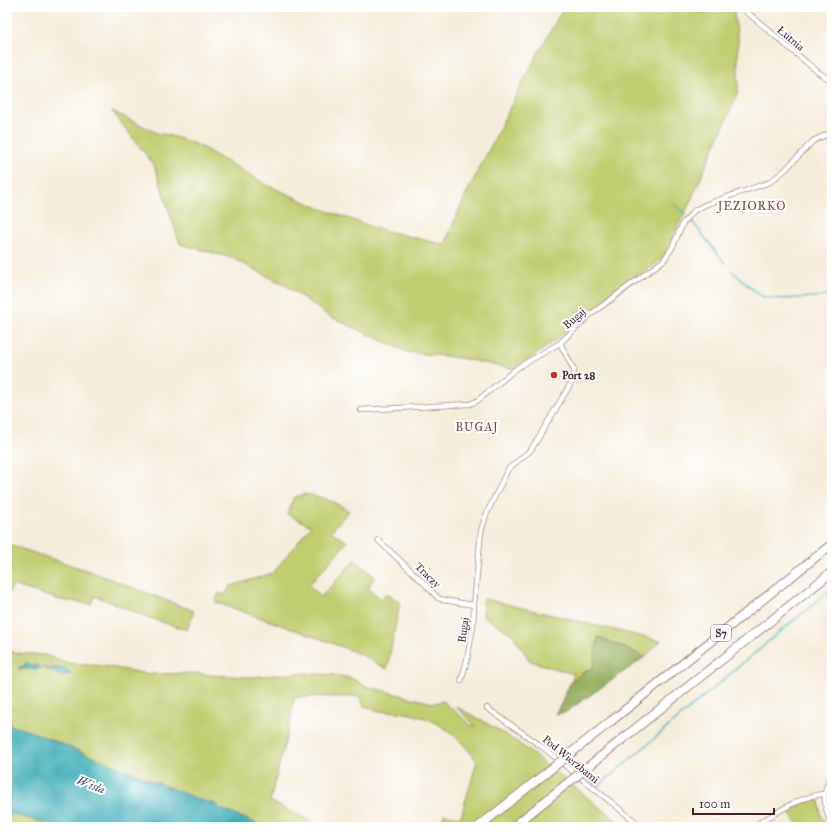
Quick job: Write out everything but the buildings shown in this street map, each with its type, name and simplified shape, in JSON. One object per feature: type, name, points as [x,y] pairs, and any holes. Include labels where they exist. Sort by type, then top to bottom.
[{"type":"highway","name":"S7","points":[[478,827],[832,544]]},
{"type":"highway","name":"S7","points":[[514,827],[832,572]]},
{"type":"street","name":"Łutnia","points":[[741,7],[819,73],[832,81]]},
{"type":"street","name":"Bugaj","points":[[460,681],[467,660],[474,626],[474,605],[481,531],[486,515],[508,469],[522,459],[531,450],[573,380],[574,370],[560,343],[591,314],[664,260],[672,248],[683,223],[690,214],[707,204],[770,182],[785,170],[813,141],[832,132]]},
{"type":"street","points":[[361,410],[470,404],[480,398],[517,368],[560,343]]},
{"type":"street","name":"Traczy","points":[[378,540],[438,598],[474,605]]},
{"type":"street","name":"Pod Wierzbami","points":[[487,708],[541,746],[642,827]]},
{"type":"street","points":[[832,775],[824,794],[825,806],[830,816],[832,826]]},
{"type":"street","points":[[752,827],[790,806],[814,796],[824,794]]},
{"type":"green space","points":[[558,7],[733,7],[738,39],[738,93],[684,216],[662,259],[582,319],[576,312],[569,317],[572,326],[544,349],[513,369],[460,358],[407,352],[329,316],[285,285],[232,258],[180,244],[154,165],[112,111],[157,133],[175,137],[200,146],[267,185],[319,208],[375,228],[445,245],[472,182],[525,78],[562,11]]},
{"type":"green space","points":[[305,494],[328,500],[349,511],[331,531],[347,542],[309,585],[321,597],[355,560],[375,577],[368,588],[381,599],[386,593],[400,602],[387,669],[362,655],[327,641],[215,602],[219,593],[224,595],[231,586],[273,573],[311,526],[287,514],[294,497]]},
{"type":"green space","points":[[7,544],[92,572],[194,611],[187,630],[150,618],[95,596],[91,604],[60,600],[13,585],[7,597]]},
{"type":"green space","points":[[483,599],[661,641],[645,657],[599,637],[593,667],[571,681],[574,674],[530,661],[512,634],[483,616]]},
{"type":"green space","points":[[598,637],[645,657],[566,712],[555,714],[571,681],[593,667]]},
{"type":"green space","points":[[7,651],[45,655],[68,663],[105,666],[148,674],[197,673],[248,677],[305,673],[334,675],[351,678],[365,686],[432,703],[443,701],[471,725],[476,726],[455,706],[517,742],[625,827],[440,827],[444,814],[461,817],[477,761],[460,741],[443,727],[434,722],[411,714],[375,710],[364,706],[359,696],[294,698],[291,719],[270,801],[317,825],[328,827],[265,827],[221,809],[215,804],[200,800],[32,732],[7,724]]},
{"type":"green space","points":[[817,799],[819,800],[821,815],[826,827],[799,827],[788,810],[795,806]]},
{"type":"green space","points":[[7,813],[60,827],[7,827]]},
{"type":"water","points":[[26,663],[33,666],[38,665],[39,668],[33,670],[18,668],[26,665],[24,664]]},
{"type":"water","points":[[42,667],[52,669],[62,668],[72,674],[68,674],[63,677],[56,675],[55,672]]},
{"type":"water","name":"Wisła","points":[[7,724],[32,732],[200,800],[215,804],[221,809],[265,827],[61,827],[7,813]]},
{"type":"waterway","points":[[675,205],[685,214]]},
{"type":"waterway","points":[[691,220],[725,263]]},
{"type":"waterway","points":[[731,270],[754,290],[762,296],[768,298],[785,299],[832,296]]},
{"type":"waterway","points":[[587,779],[597,786],[601,784],[832,589]]},
{"type":"place","name":"Port 28","points":[[554,375]]},
{"type":"district","name":"JEZIORKO","points":[[752,206]]},
{"type":"district","name":"BUGAJ","points":[[477,427]]}]
